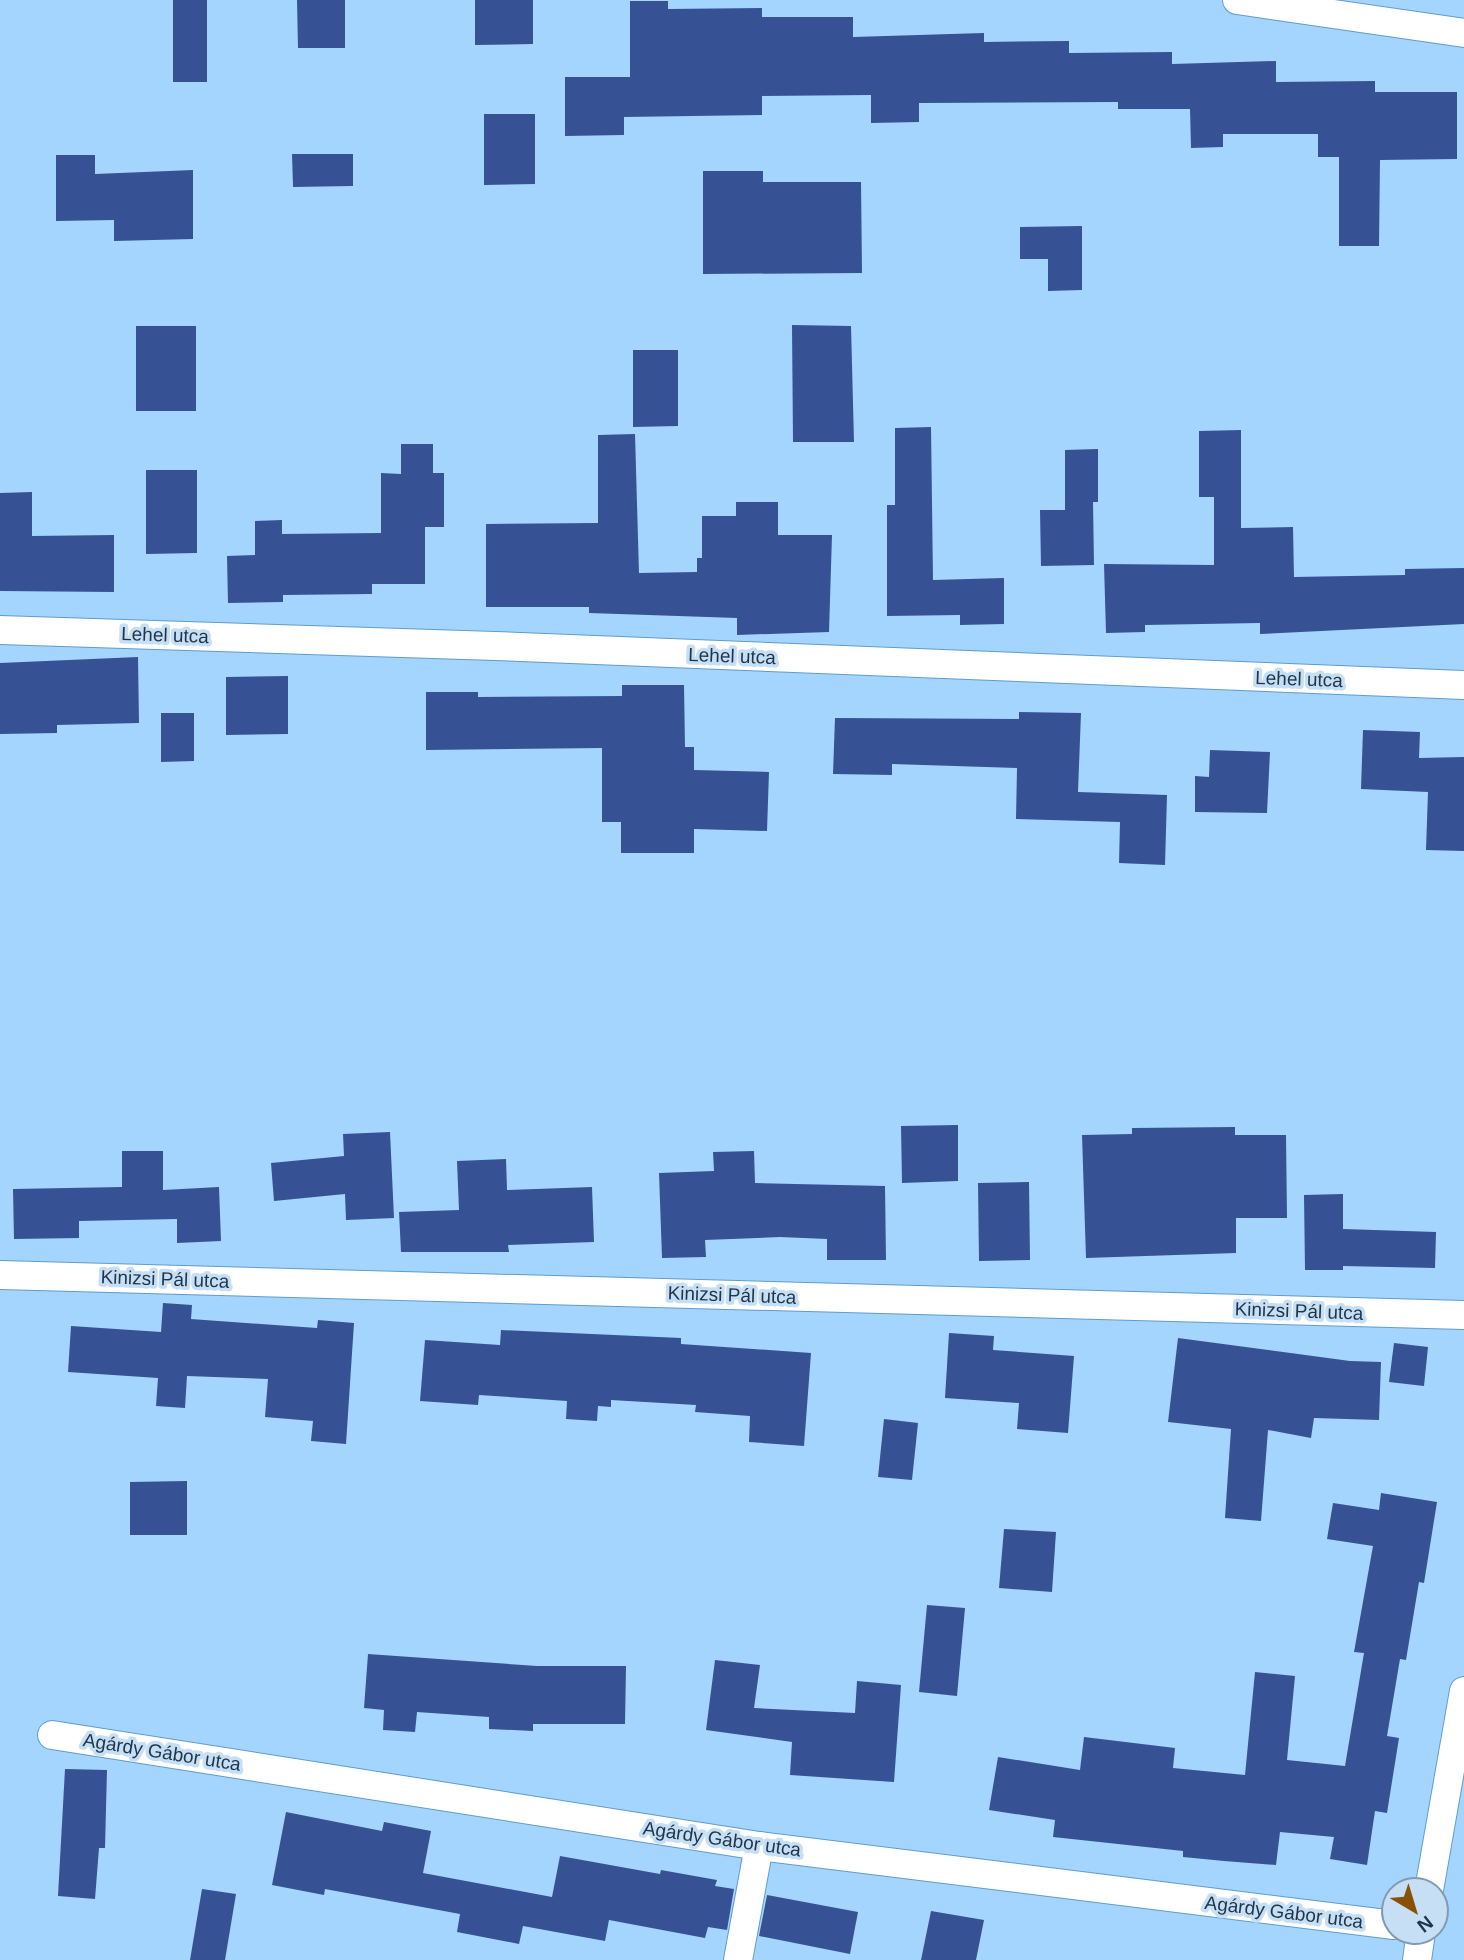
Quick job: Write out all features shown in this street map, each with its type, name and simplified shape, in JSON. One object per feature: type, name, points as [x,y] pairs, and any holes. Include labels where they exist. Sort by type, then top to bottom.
[{"type":"street","points":[[1237,0],[1404,11],[1464,33]]},
{"type":"street","name":"Lehel utca","points":[[0,630],[537,648],[1464,685]]},
{"type":"street","name":"Kinizsi Pál utca","points":[[0,1275],[1464,1315]]},
{"type":"street","points":[[1431,1876],[1464,1690]]},
{"type":"street","name":"Agárdy Gábor utca","points":[[52,1735],[759,1846],[1380,1923]]},
{"type":"street","points":[[738,1960],[759,1846]]},
{"type":"building","points":[[173,0],[207,0],[207,82],[173,82]]},
{"type":"building","points":[[297,0],[345,0],[345,48],[298,48]]},
{"type":"building","points":[[475,0],[533,0],[533,44],[475,45]]},
{"type":"building","points":[[630,1],[668,1],[668,9],[762,8],[762,17],[853,17],[853,37],[984,33],[984,42],[1069,41],[1069,53],[1172,52],[1172,64],[1276,61],[1276,82],[1375,81],[1375,92],[1457,92],[1457,159],[1380,160],[1379,246],[1339,246],[1339,157],[1318,157],[1318,134],[1223,134],[1223,147],[1191,148],[1190,109],[1118,109],[1118,102],[919,103],[919,122],[871,123],[871,95],[762,96],[762,115],[624,117],[624,135],[565,136],[565,77],[630,77]]},
{"type":"building","points":[[484,114],[535,114],[535,184],[484,185]]},
{"type":"building","points":[[292,154],[353,154],[353,186],[293,187]]},
{"type":"building","points":[[56,155],[95,155],[95,174],[193,170],[193,239],[114,241],[114,220],[56,221]]},
{"type":"building","points":[[703,171],[763,171],[763,182],[861,182],[862,273],[703,274]]},
{"type":"building","points":[[1082,226],[1082,290],[1048,291],[1048,259],[1020,259],[1020,227]]},
{"type":"building","points":[[792,325],[851,326],[854,442],[793,442]]},
{"type":"building","points":[[136,326],[196,326],[196,411],[136,411]]},
{"type":"building","points":[[633,350],[678,350],[678,426],[633,427]]},
{"type":"building","points":[[931,427],[933,580],[1004,578],[1004,624],[960,625],[960,615],[887,616],[887,505],[895,505],[895,428]]},
{"type":"building","points":[[1241,430],[1241,528],[1293,527],[1294,577],[1405,575],[1405,569],[1464,568],[1464,624],[1260,634],[1260,623],[1145,625],[1145,632],[1106,633],[1104,564],[1214,565],[1214,497],[1199,497],[1199,431]]},
{"type":"building","points":[[635,434],[639,573],[697,572],[697,558],[702,558],[702,516],[736,516],[736,502],[778,502],[778,535],[832,535],[829,632],[737,635],[737,618],[589,613],[589,607],[486,607],[486,524],[598,523],[598,435]]},
{"type":"building","points":[[401,444],[433,444],[433,473],[444,473],[444,527],[425,527],[425,584],[372,584],[372,594],[283,595],[283,602],[228,603],[227,556],[255,555],[255,521],[282,520],[282,534],[381,533],[381,473],[401,474]]},
{"type":"building","points":[[1098,449],[1098,502],[1093,502],[1094,565],[1041,566],[1040,510],[1065,510],[1065,450]]},
{"type":"building","points":[[146,470],[197,470],[197,553],[146,554]]},
{"type":"building","points":[[32,492],[32,536],[114,535],[114,592],[0,591],[0,493]]},
{"type":"building","points":[[138,657],[139,723],[57,725],[57,733],[0,734],[0,663]]},
{"type":"building","points":[[288,676],[288,734],[226,735],[226,677]]},
{"type":"building","points":[[622,685],[684,685],[685,747],[694,747],[694,770],[769,772],[767,831],[694,829],[694,853],[621,853],[621,822],[602,822],[602,748],[426,750],[426,692],[478,692],[478,697],[622,696]]},
{"type":"building","points":[[1019,712],[1081,713],[1078,792],[1167,795],[1165,865],[1119,863],[1120,822],[1016,819],[1017,768],[892,764],[892,775],[833,774],[835,718],[1019,719]]},
{"type":"building","points":[[161,713],[194,713],[194,761],[161,762]]},
{"type":"building","points":[[1363,730],[1420,732],[1419,758],[1464,757],[1464,851],[1426,850],[1428,792],[1361,789]]},
{"type":"building","points":[[1210,750],[1270,752],[1267,813],[1195,812],[1195,776],[1209,777]]},
{"type":"building","points":[[958,1125],[958,1181],[902,1183],[901,1126]]},
{"type":"building","points":[[1235,1127],[1235,1135],[1286,1135],[1287,1218],[1236,1218],[1236,1253],[1086,1258],[1082,1135],[1132,1134],[1132,1128]]},
{"type":"building","points":[[390,1132],[394,1218],[346,1220],[345,1194],[274,1201],[271,1163],[344,1156],[343,1134]]},
{"type":"building","points":[[122,1151],[163,1151],[163,1190],[219,1187],[221,1241],[177,1243],[177,1219],[79,1221],[79,1238],[14,1239],[13,1189],[122,1187]]},
{"type":"building","points":[[754,1151],[755,1183],[885,1186],[886,1260],[827,1260],[827,1239],[780,1237],[705,1240],[706,1257],[662,1258],[659,1173],[714,1171],[713,1152]]},
{"type":"building","points":[[506,1159],[507,1190],[592,1187],[594,1242],[508,1245],[509,1252],[401,1252],[399,1212],[459,1210],[457,1161]]},
{"type":"building","points":[[1029,1182],[1030,1260],[979,1261],[978,1183]]},
{"type":"building","points":[[1343,1194],[1343,1229],[1436,1232],[1435,1268],[1343,1266],[1343,1270],[1305,1270],[1304,1195]]},
{"type":"building","points":[[163,1303],[192,1305],[191,1319],[317,1328],[318,1320],[354,1323],[346,1444],[311,1441],[313,1421],[265,1417],[268,1379],[187,1376],[185,1408],[156,1406],[158,1378],[68,1372],[71,1326],[161,1332]]},
{"type":"building","points":[[501,1330],[681,1338],[681,1344],[811,1353],[804,1446],[749,1442],[750,1416],[695,1412],[696,1405],[611,1400],[611,1407],[598,1406],[597,1421],[566,1419],[567,1401],[479,1395],[478,1405],[420,1401],[425,1340],[500,1345]]},
{"type":"building","points":[[949,1333],[994,1336],[993,1350],[1074,1356],[1068,1433],[1017,1429],[1019,1403],[945,1398]]},
{"type":"building","points":[[1178,1338],[1350,1361],[1381,1362],[1379,1420],[1314,1418],[1311,1438],[1268,1430],[1261,1521],[1225,1518],[1231,1429],[1168,1422]]},
{"type":"building","points":[[1394,1343],[1428,1347],[1424,1386],[1389,1382]]},
{"type":"building","points":[[884,1419],[918,1423],[912,1480],[878,1477]]},
{"type":"building","points":[[187,1481],[187,1535],[130,1535],[130,1482]]},
{"type":"building","points":[[1381,1493],[1437,1502],[1424,1583],[1419,1582],[1406,1660],[1400,1659],[1387,1736],[1399,1738],[1387,1813],[1375,1811],[1367,1865],[1330,1859],[1334,1837],[1280,1832],[1276,1865],[1224,1861],[1183,1857],[1183,1851],[1053,1837],[1055,1820],[989,1810],[998,1757],[1080,1770],[1084,1737],[1175,1748],[1173,1768],[1245,1775],[1255,1672],[1295,1676],[1287,1760],[1345,1766],[1364,1653],[1354,1652],[1373,1546],[1327,1539],[1333,1503],[1379,1510]]},
{"type":"building","points":[[1004,1529],[1056,1532],[1052,1592],[999,1588]]},
{"type":"building","points":[[927,1605],[965,1608],[957,1696],[919,1692]]},
{"type":"building","points":[[368,1654],[537,1666],[626,1666],[625,1724],[533,1724],[533,1731],[489,1729],[489,1717],[417,1712],[415,1732],[383,1730],[384,1710],[364,1708]]},
{"type":"building","points":[[715,1660],[760,1665],[754,1708],[855,1713],[857,1681],[901,1685],[894,1782],[790,1775],[792,1742],[706,1730]]},
{"type":"building","points":[[65,1769],[107,1770],[105,1848],[99,1848],[95,1899],[58,1896]]},
{"type":"building","points":[[286,1812],[382,1831],[384,1822],[431,1831],[423,1873],[552,1897],[560,1856],[660,1874],[661,1870],[717,1880],[715,1886],[734,1889],[727,1930],[708,1927],[705,1938],[609,1920],[605,1941],[523,1926],[519,1944],[457,1932],[460,1914],[325,1889],[324,1895],[272,1885]]},
{"type":"building","points":[[202,1889],[236,1894],[225,1960],[190,1960]]},
{"type":"building","points":[[767,1895],[858,1912],[850,1954],[759,1936]]},
{"type":"building","points":[[931,1911],[984,1920],[976,1960],[921,1960]]}]
